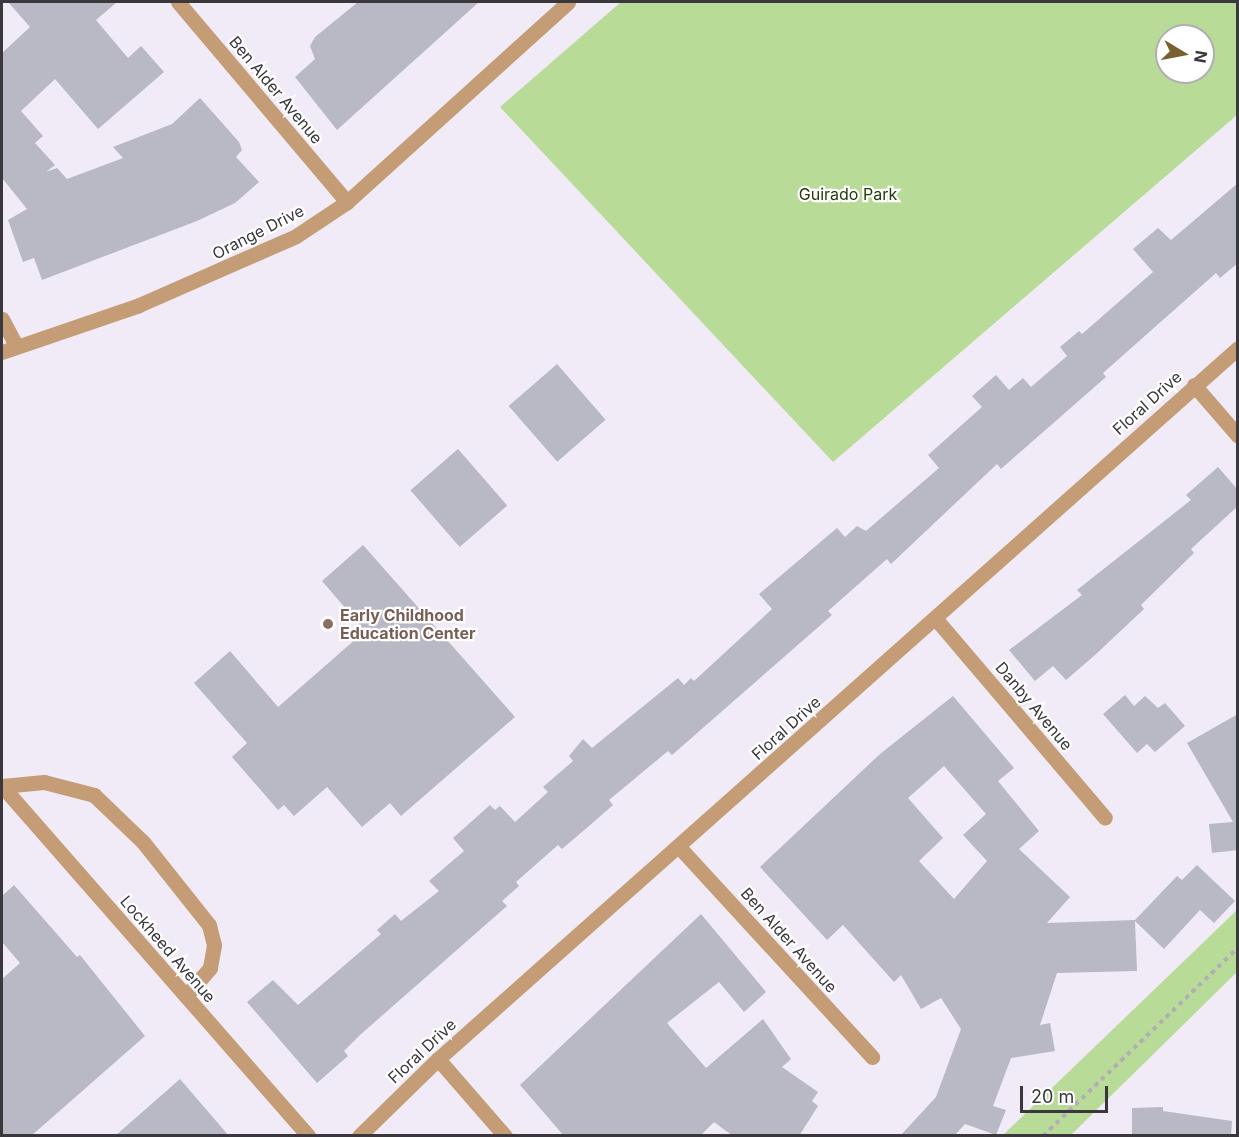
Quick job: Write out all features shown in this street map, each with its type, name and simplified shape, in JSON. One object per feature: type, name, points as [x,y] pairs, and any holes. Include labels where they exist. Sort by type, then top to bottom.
[{"type":"street","name":"Ben Alder Avenue","points":[[178,2],[347,202]]},
{"type":"street","name":"Orange Drive","points":[[2,352],[16,345],[69,330],[235,267],[296,236],[347,202],[568,2]]},
{"type":"street","points":[[2,319],[16,345]]},
{"type":"street","name":"Floral Drive","points":[[359,1136],[438,1059],[680,848],[1194,385],[1238,348]]},
{"type":"street","points":[[1194,385],[1238,436]]},
{"type":"street","name":"Danby Avenue","points":[[935,618],[1105,818]]},
{"type":"street","points":[[2,786],[44,782],[94,795],[143,842],[209,925],[214,945],[210,968],[186,996]]},
{"type":"street","name":"Lockheed Avenue","points":[[2,786],[308,1136]]},
{"type":"street","name":"Ben Alder Avenue","points":[[680,848],[872,1057]]},
{"type":"street","points":[[438,1059],[505,1136]]},
{"type":"path","points":[[1043,1136],[1238,948]]},
{"type":"green space","name":"Guirado Park","points":[[621,2],[1237,2],[1237,115],[833,462],[500,107]]},
{"type":"green space","points":[[1237,910],[1237,972],[1071,1135],[1003,1135]]},
{"type":"building","points":[[8,2],[117,2],[96,20],[128,58],[141,46],[164,72],[98,129],[55,79],[21,111],[43,136],[35,143],[55,165],[46,172],[57,168],[67,179],[123,158],[113,147],[172,124],[200,98],[239,142],[242,150],[236,157],[259,182],[235,203],[197,221],[42,280],[34,258],[23,262],[8,220],[27,209],[2,178],[2,53],[30,27]]},
{"type":"building","points":[[358,2],[479,2],[337,130],[295,77],[315,59],[310,46],[315,37]]},
{"type":"building","points":[[1238,183],[1238,263],[1220,278],[1216,273],[1103,373],[1106,377],[1001,469],[997,464],[891,564],[887,559],[828,611],[832,615],[672,755],[668,751],[609,800],[613,805],[589,826],[562,849],[558,845],[516,882],[519,886],[502,901],[507,906],[360,1035],[344,1051],[348,1056],[317,1083],[247,1002],[273,980],[298,1005],[381,934],[377,930],[395,914],[401,921],[439,891],[429,881],[464,851],[453,838],[490,805],[495,810],[500,806],[515,822],[548,792],[543,787],[573,761],[569,756],[583,739],[592,748],[678,678],[684,685],[691,678],[694,681],[772,609],[759,594],[837,528],[845,537],[857,526],[866,531],[939,468],[928,455],[982,407],[972,396],[996,375],[1009,390],[1023,378],[1031,387],[1067,356],[1060,347],[1079,331],[1082,334],[1153,272],[1133,249],[1158,228],[1171,240]]},
{"type":"building","points":[[557,364],[606,420],[557,462],[509,406]]},
{"type":"building","points":[[458,449],[507,506],[460,547],[410,490]]},
{"type":"building","points":[[1218,467],[1238,490],[1238,506],[1191,549],[1194,553],[1141,605],[1144,609],[1066,680],[1053,666],[1035,681],[1009,650],[1082,595],[1077,590],[1191,500],[1186,495]]},
{"type":"building","points":[[363,545],[515,717],[401,816],[390,803],[362,827],[327,787],[294,816],[284,805],[278,810],[232,757],[247,743],[194,683],[230,651],[278,707],[365,631],[322,581]]},
{"type":"building","points":[[1125,695],[1134,706],[1145,696],[1158,708],[1165,703],[1185,726],[1155,752],[1147,744],[1137,753],[1103,714]]},
{"type":"building","points":[[953,696],[1014,768],[998,781],[1039,831],[1019,849],[1070,897],[1047,923],[1135,920],[1177,876],[1182,880],[1197,865],[1235,901],[1214,923],[1200,910],[1164,949],[1135,921],[1137,971],[1057,973],[1040,1025],[1050,1023],[1055,1051],[1011,1058],[993,1106],[1006,1110],[996,1135],[965,1124],[954,1136],[900,1136],[936,1097],[961,1029],[941,998],[921,1009],[901,975],[894,982],[843,925],[827,940],[760,867],[880,754]],"holes":[[[944,766],[986,814],[963,835],[987,861],[954,899],[919,861],[943,838],[908,798]]]},
{"type":"building","points":[[1238,714],[1238,850],[1212,853],[1209,824],[1233,822],[1187,743]]},
{"type":"building","points":[[14,885],[77,957],[80,955],[145,1036],[31,1136],[2,1136],[2,979],[20,963],[2,942],[2,896]]},
{"type":"building","points":[[701,914],[766,992],[744,1012],[719,982],[667,1023],[706,1068],[763,1019],[791,1059],[782,1067],[818,1092],[812,1101],[818,1106],[799,1136],[733,1136],[714,1122],[700,1136],[564,1136],[520,1085]]},
{"type":"building","points":[[180,1079],[229,1136],[115,1136]]},
{"type":"building","points":[[1163,1107],[1163,1111],[1232,1121],[1231,1136],[1132,1136],[1132,1108]]},
{"type":"place","name":"Early Childhood Education Center","points":[[328,624]]}]
